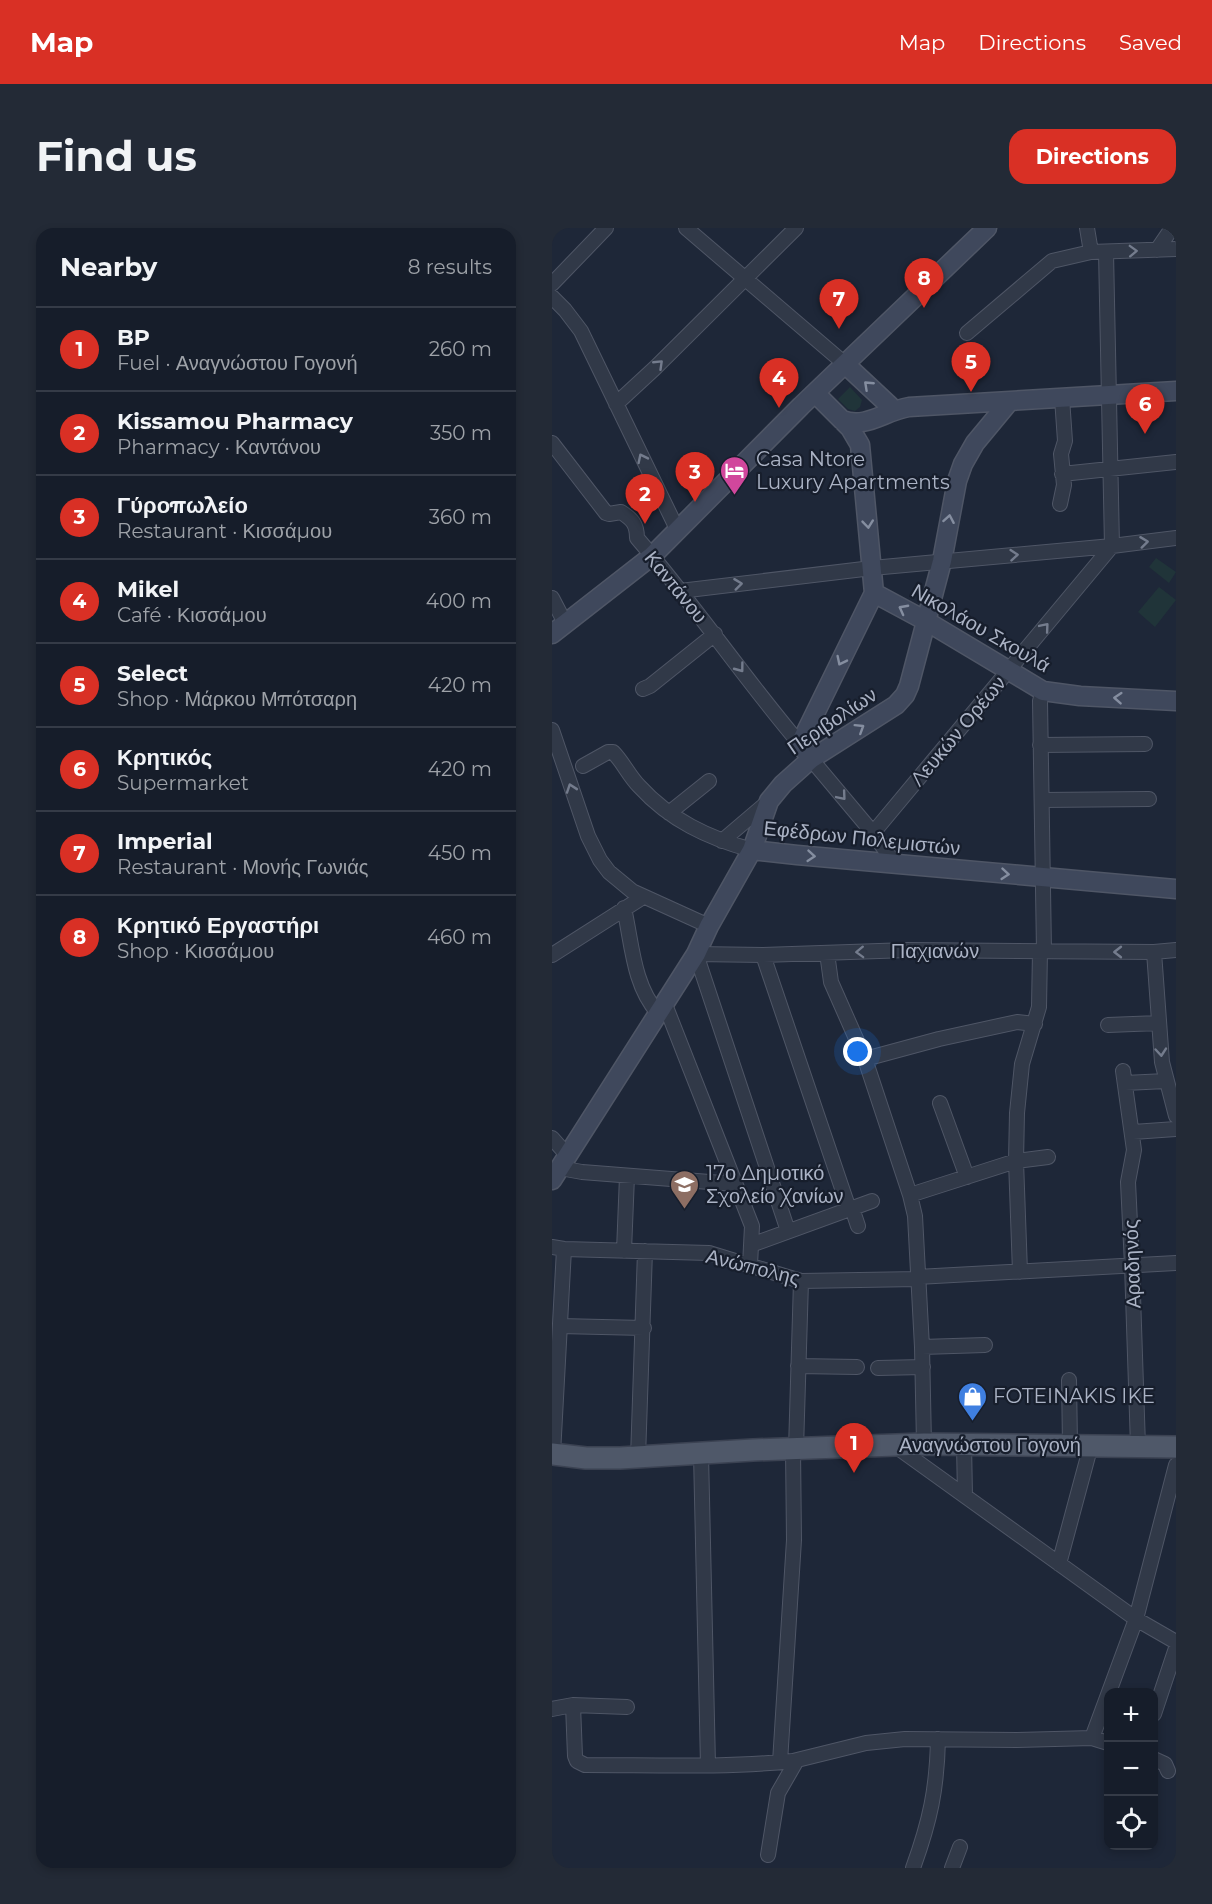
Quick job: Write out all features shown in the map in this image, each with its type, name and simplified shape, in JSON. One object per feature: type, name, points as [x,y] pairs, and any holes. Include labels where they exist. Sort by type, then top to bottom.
[{"type":"main road","points":[[559,629],[652,556],[815,393],[987,228]]},
{"type":"main road","points":[[845,364],[876,416]]},
{"type":"main road","points":[[842,420],[850,423],[917,407],[1176,391]]},
{"type":"main road","points":[[815,393],[856,435],[860,445]]},
{"type":"main road","name":"Περιβολίων","points":[[560,1168],[696,954],[709,926],[752,850],[768,801],[811,759],[896,705],[905,695],[942,561],[952,500],[963,464],[985,430],[1009,402]]},
{"type":"main road","points":[[811,759],[800,744],[874,593],[859,431],[876,416]]},
{"type":"main road","name":"Νικολάου Σκουλά","points":[[874,593],[926,621],[1043,691],[1080,696],[1176,701]]},
{"type":"main road","name":"Εφέδρων Πολεμιστών","points":[[752,850],[1176,889]]},
{"type":"main road","name":"Αναγνώστου Γογονή","points":[[552,1454],[586,1458],[638,1458],[753,1450],[924,1444],[1176,1447]]},
{"type":"street","points":[[552,284],[606,228]]},
{"type":"street","points":[[686,228],[845,364]]},
{"type":"street","points":[[616,404],[796,228]]},
{"type":"street","points":[[1087,228],[1091,252]]},
{"type":"street","points":[[1157,250],[1172,228]]},
{"type":"street","points":[[968,333],[1052,261],[1091,252],[1176,249]]},
{"type":"street","points":[[1106,252],[1112,546]]},
{"type":"street","points":[[552,297],[581,331],[677,530]]},
{"type":"street","points":[[1060,504],[1064,492],[1061,454],[1065,441],[1062,398]]},
{"type":"street","name":"Καντάνου","points":[[552,442],[606,513],[621,512],[632,519],[637,530],[636,538],[715,634],[776,716],[800,744]]},
{"type":"street","points":[[1062,474],[1176,462]]},
{"type":"street","points":[[680,591],[872,568],[1176,538]]},
{"type":"street","name":"Λευκών Ορέων","points":[[873,833],[1112,546]]},
{"type":"street","points":[[552,598],[559,629]]},
{"type":"street","points":[[643,688],[650,686],[715,634]]},
{"type":"street","points":[[1020,1272],[1016,1161],[1017,1113],[1022,1065],[1039,1007],[1043,878],[1040,701],[1043,691]]},
{"type":"street","points":[[552,730],[591,843],[609,872],[642,897],[709,926]]},
{"type":"street","points":[[1040,745],[1145,744]]},
{"type":"street","name":"Εφέδρων Πολεμιστών","points":[[583,766],[608,752],[613,752],[636,783],[669,813],[690,827],[722,841],[752,850]]},
{"type":"street","points":[[811,759],[873,833],[894,864]]},
{"type":"street","points":[[669,813],[709,781]]},
{"type":"street","points":[[1042,800],[1149,799]]},
{"type":"street","points":[[722,841],[768,801]]},
{"type":"street","points":[[553,955],[642,897]]},
{"type":"street","points":[[624,908],[637,972],[651,1005],[661,1008],[752,1226],[750,1265]]},
{"type":"street","name":"Παχιανών","points":[[696,954],[762,955],[908,950],[1154,952],[1176,950]]},
{"type":"street","points":[[1154,952],[1162,1062],[1176,1116]]},
{"type":"street","points":[[827,953],[831,982],[865,1059],[915,1216],[922,1347],[924,1444]]},
{"type":"street","points":[[696,954],[788,1231]]},
{"type":"street","points":[[762,955],[849,1209],[853,1211],[858,1226]]},
{"type":"street","points":[[865,1059],[939,1039],[1017,1022],[1035,1024]]},
{"type":"street","points":[[1108,1025],[1159,1023]]},
{"type":"street","name":"Αραδηνός","points":[[1138,1446],[1128,1182],[1134,1150],[1124,1077],[1166,1081]]},
{"type":"street","points":[[940,1103],[968,1177]]},
{"type":"street","points":[[1133,1131],[1176,1129]]},
{"type":"street","points":[[552,1138],[560,1168],[582,1172],[735,1184]]},
{"type":"street","points":[[910,1195],[1016,1161],[1048,1157]]},
{"type":"street","points":[[624,1251],[627,1176]]},
{"type":"street","points":[[751,1245],[872,1201]]},
{"type":"street","points":[[552,1454],[560,1326],[558,1248]]},
{"type":"street","name":"Ανώπολης","points":[[558,1248],[709,1253],[801,1281],[917,1278],[1176,1263]]},
{"type":"street","points":[[638,1458],[645,1251]]},
{"type":"street","points":[[780,1762],[794,1540],[801,1281]]},
{"type":"street","points":[[560,1326],[644,1328]]},
{"type":"street","points":[[922,1347],[985,1345]]},
{"type":"street","points":[[798,1365],[857,1367]]},
{"type":"street","points":[[878,1368],[922,1367]]},
{"type":"street","points":[[1059,1564],[1081,1445],[1069,1380]]},
{"type":"street","points":[[964,1444],[965,1496]]},
{"type":"street","points":[[894,1445],[1136,1619],[1176,1642]]},
{"type":"street","points":[[701,1454],[708,1765]]},
{"type":"street","points":[[1092,1738],[1136,1619],[1176,1464]]},
{"type":"street","points":[[1158,1702],[1176,1648]]},
{"type":"street","points":[[573,1705],[575,1756],[578,1761],[585,1764],[708,1765],[780,1762],[875,1741],[1092,1738],[1105,1742]]},
{"type":"street","points":[[552,1710],[573,1705],[627,1707]]},
{"type":"street","points":[[913,1868],[934,1801],[938,1773],[938,1739]]},
{"type":"street","points":[[768,1855],[778,1793],[797,1760]]},
{"type":"street","points":[[1158,1761],[1165,1764],[1168,1771]]},
{"type":"street","points":[[952,1868],[960,1847]]},
{"type":"green space","points":[[850,387],[862,400],[860,407],[855,411],[848,409],[838,399]]},
{"type":"green space","points":[[1156,558],[1176,572],[1169,583],[1149,567]]},
{"type":"green space","points":[[1159,587],[1176,600],[1155,627],[1138,612]]},
{"type":"place","name":"Κρητικό Εργαστήρι","points":[[924,308]]},
{"type":"place","name":"Imperial","points":[[839,329]]},
{"type":"place","name":"Select","points":[[971,392]]},
{"type":"place","name":"Mikel","points":[[779,408]]},
{"type":"place","name":"Κρητικός","points":[[1145,434]]},
{"type":"place","name":"Casa Ntore Luxury Apartments","points":[[735,496]]},
{"type":"place","name":"Γύροπωλείο","points":[[695,502]]},
{"type":"place","name":"Kissamou Pharmacy","points":[[645,524]]},
{"type":"place","name":"17ο Δημοτικό Σχολείο Χανίων","points":[[685,1210]]},
{"type":"place","name":"FOTEINAKIS IKE","points":[[972,1422]]},
{"type":"place","name":"BP","points":[[854,1473]]}]
